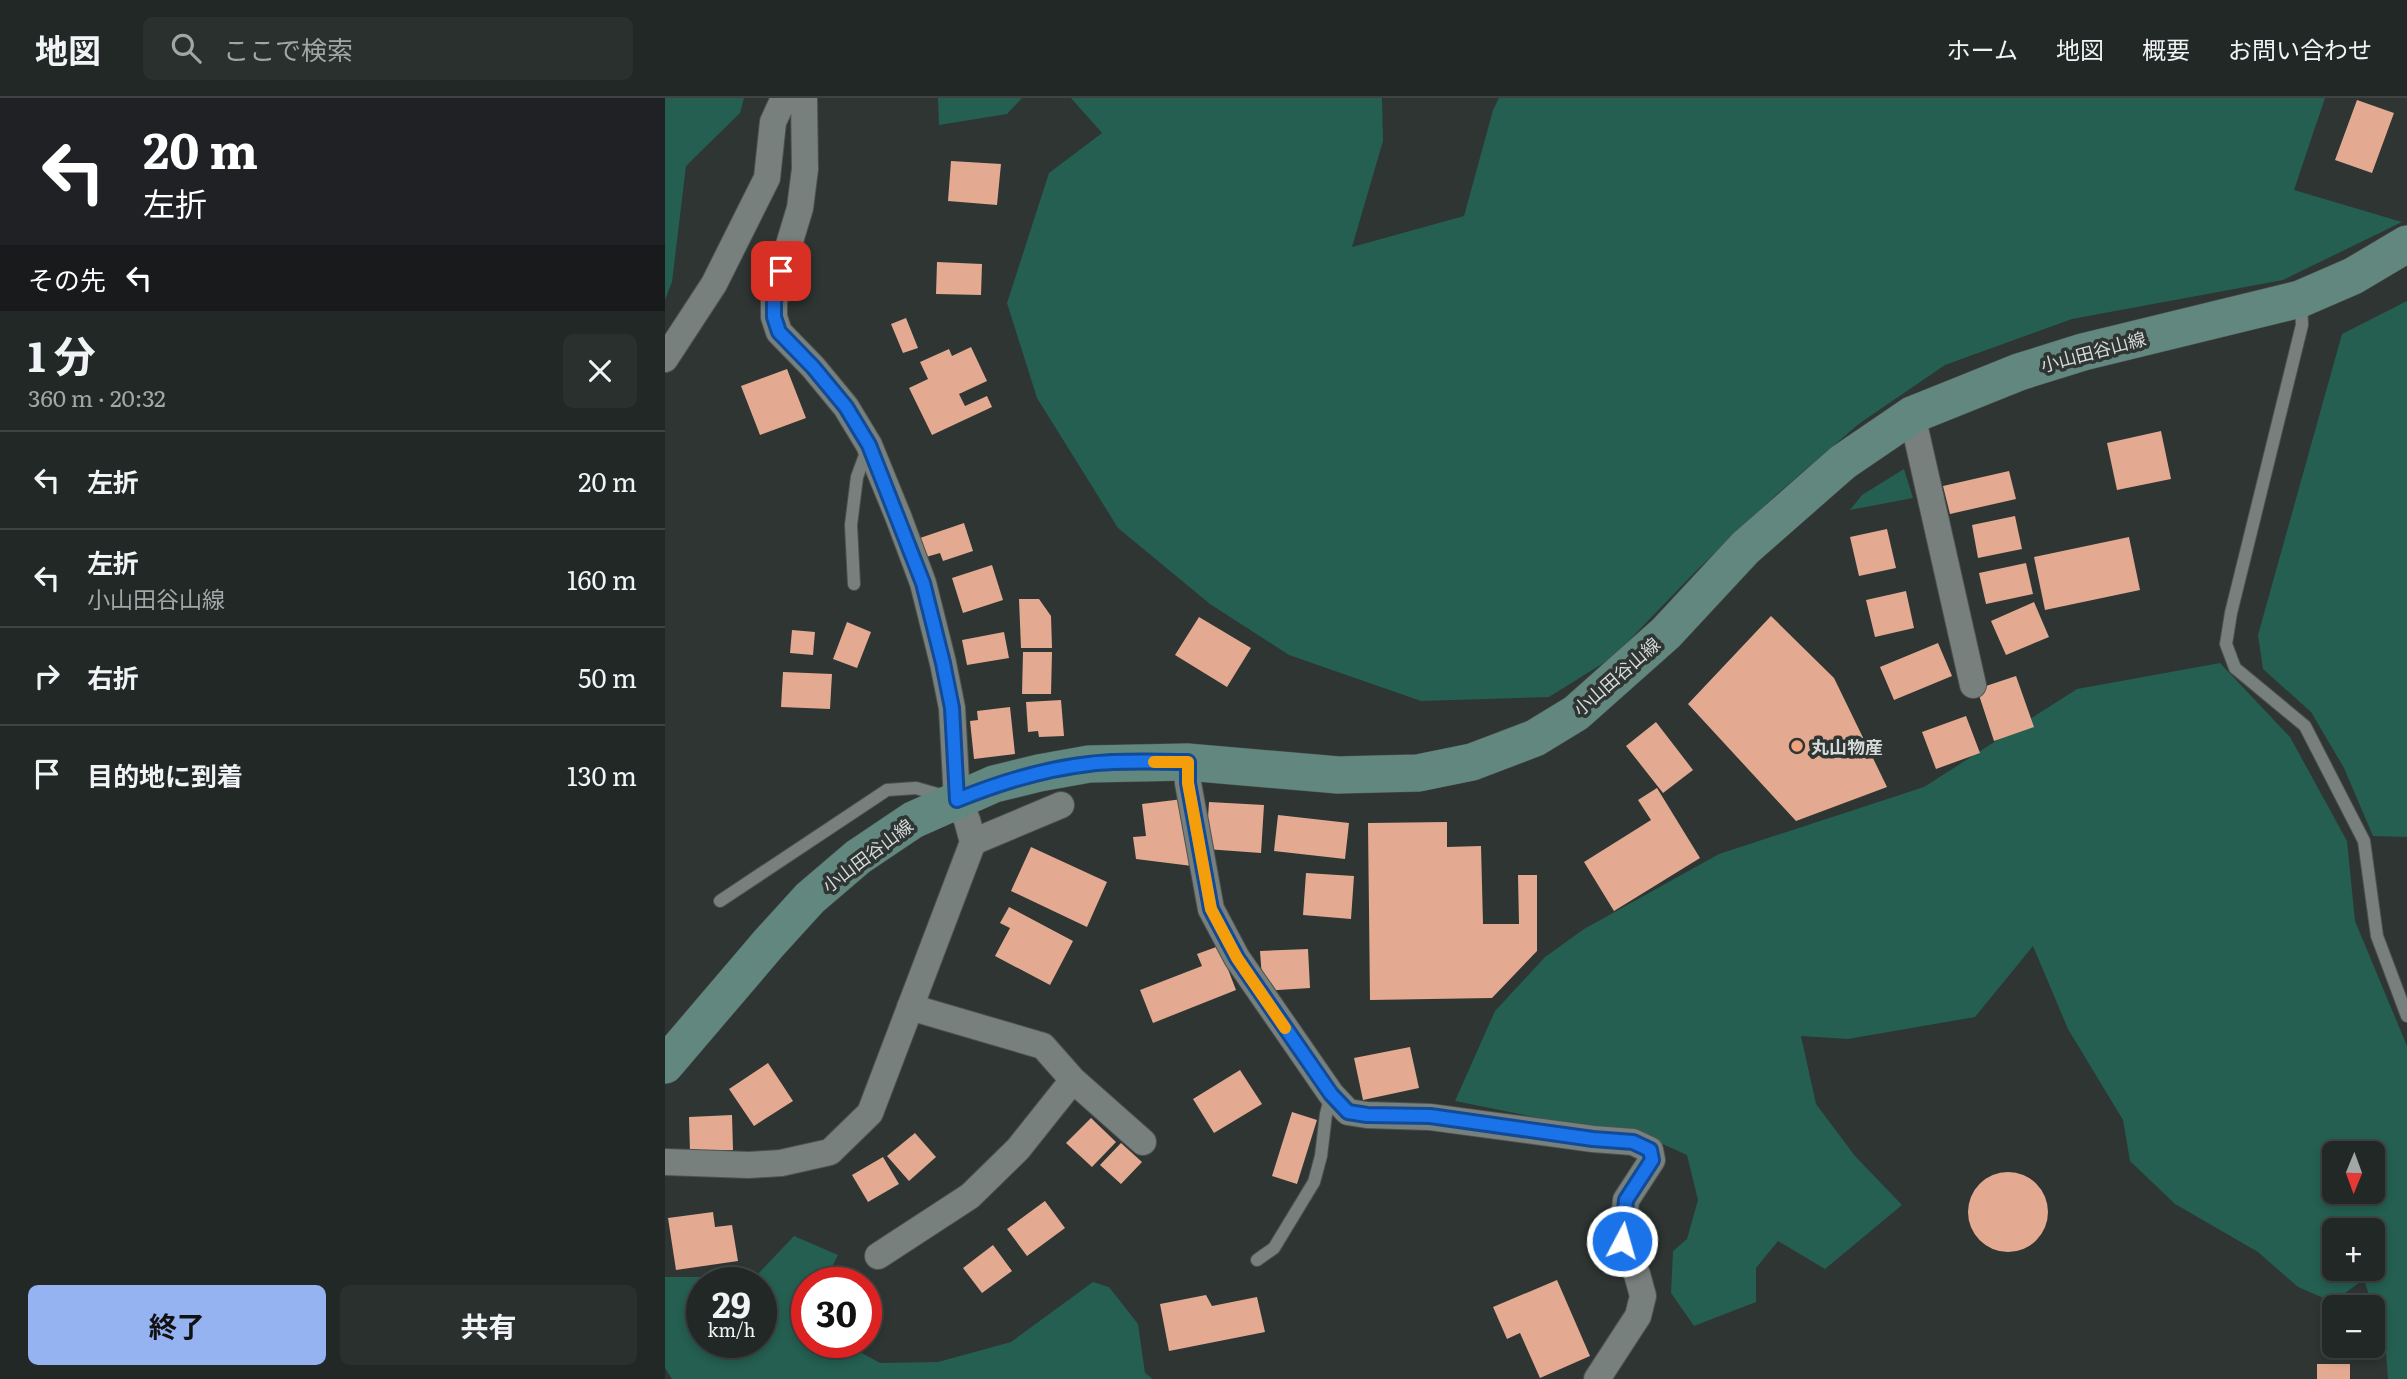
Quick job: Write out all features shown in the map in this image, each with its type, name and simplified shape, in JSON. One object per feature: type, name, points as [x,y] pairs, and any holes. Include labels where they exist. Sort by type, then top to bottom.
[{"type":"main road","name":"小山田谷山線","points":[[665,1065],[810,898],[858,858],[913,820],[994,785],[1089,764],[1188,762],[1338,775],[1418,773],[1472,762],[1535,738],[1576,713],[1622,674],[1666,633],[1745,548],[1843,462],[1912,415],[2019,372],[2070,356],[2300,299],[2353,276],[2407,244]]},
{"type":"street","points":[[665,359],[714,284],[767,178],[773,122],[784,98]]},
{"type":"street","points":[[665,1162],[749,1165],[781,1163],[831,1152],[870,1113],[973,842],[967,820],[957,800],[952,708],[923,583],[869,445],[846,407],[779,332],[774,317],[774,302],[781,271],[800,208],[805,169],[804,98]]},
{"type":"street","points":[[1912,415],[1973,685]]},
{"type":"street","points":[[1188,762],[1188,783],[1211,909],[1237,958],[1331,1094],[1348,1112],[1430,1116],[1593,1139],[1633,1142],[1650,1150],[1652,1160],[1626,1200],[1622,1241],[1637,1274],[1643,1296],[1638,1316],[1597,1379]]},
{"type":"street","points":[[973,842],[1062,805]]},
{"type":"street","points":[[910,1007],[1043,1046],[1073,1080],[1143,1142]]},
{"type":"street","points":[[878,1256],[971,1196],[1018,1150],[1073,1080]]},
{"type":"lane","points":[[2300,299],[2302,325],[2231,613],[2226,644],[2235,668],[2305,726],[2364,841],[2377,936],[2407,1016]]},
{"type":"lane","points":[[854,584],[851,525],[857,477],[869,445]]},
{"type":"lane","points":[[720,901],[887,790],[916,788],[957,800]]},
{"type":"lane","points":[[1257,1260],[1274,1248],[1314,1182],[1331,1094]]},
{"type":"green space","points":[[665,98],[744,98],[740,113],[686,166],[672,282],[665,300]]},
{"type":"green space","points":[[938,98],[1022,98],[1007,114],[939,125]]},
{"type":"green space","points":[[1071,98],[1382,98],[1383,141],[1352,247],[1464,216],[1493,110],[1499,98],[2325,98],[2294,190],[2402,222],[2283,280],[2072,319],[1945,365],[1860,423],[1777,494],[1698,569],[1613,657],[1549,697],[1421,701],[1289,655],[1210,604],[1118,528],[1037,398],[1007,303],[1049,173],[1102,133]]},
{"type":"green space","points":[[2407,301],[2407,837],[2373,836],[2344,768],[2311,712],[2263,669],[2258,635],[2342,334]]},
{"type":"green space","points":[[1904,469],[1913,498],[1850,510],[1862,495]]},
{"type":"green space","points":[[2220,663],[2290,737],[2347,841],[2355,921],[2407,1046],[2407,1379],[2388,1379],[2385,1295],[2369,1295],[2365,1281],[2385,1281],[2385,1218],[2322,1218],[2322,1281],[2361,1281],[2342,1295],[2322,1295],[2322,1297],[2298,1287],[2258,1252],[2175,1204],[2130,1161],[2123,1120],[2068,1029],[2033,946],[1975,1017],[1848,1039],[1801,1036],[1816,1104],[1855,1156],[1902,1205],[1825,1269],[1778,1241],[1756,1268],[1756,1302],[1694,1326],[1671,1293],[1673,1251],[1687,1239],[1698,1200],[1687,1155],[1658,1142],[1455,1101],[1495,1011],[1545,957],[1584,929],[1719,854],[1924,787],[2077,689]]},
{"type":"green space","points":[[794,1236],[838,1255],[832,1267],[791,1267],[791,1358],[871,1358],[880,1363],[938,1362],[1011,1342],[1093,1282],[1109,1287],[1138,1324],[1145,1373],[1153,1379],[672,1379],[665,1368],[665,1277],[686,1277],[686,1358],[777,1358],[777,1267],[765,1267]]},
{"type":"building","points":[[2357,100],[2394,113],[2372,173],[2335,160]]},
{"type":"building","points":[[951,161],[1001,164],[997,205],[948,201]]},
{"type":"building","points":[[937,262],[982,264],[981,295],[936,294]]},
{"type":"building","points":[[906,318],[918,348],[903,353],[891,324]]},
{"type":"building","points":[[971,347],[987,381],[959,394],[965,406],[987,396],[992,407],[932,435],[909,388],[928,379],[920,362],[949,349],[952,356]]},
{"type":"building","points":[[787,369],[806,418],[760,435],[741,386]]},
{"type":"building","points":[[2161,431],[2171,479],[2117,490],[2107,443]]},
{"type":"building","points":[[2009,471],[2016,499],[1950,514],[1943,486]]},
{"type":"building","points":[[2015,516],[2022,549],[1978,558],[1972,525]]},
{"type":"building","points":[[964,523],[973,551],[943,561],[940,553],[926,557],[920,538]]},
{"type":"building","points":[[1887,529],[1896,568],[1859,576],[1850,537]]},
{"type":"building","points":[[2129,537],[2140,590],[2045,610],[2034,557]]},
{"type":"building","points":[[2026,563],[2033,594],[1986,604],[1979,573]]},
{"type":"building","points":[[992,565],[1003,600],[963,613],[952,578]]},
{"type":"building","points":[[1906,591],[1914,628],[1875,637],[1866,600]]},
{"type":"building","points":[[1019,599],[1039,599],[1051,616],[1052,648],[1021,648]]},
{"type":"building","points":[[2034,602],[2049,637],[2006,655],[1991,621]]},
{"type":"building","name":"丸山物産","points":[[1771,616],[1834,678],[1887,787],[1796,821],[1688,704]]},
{"type":"building","points":[[1199,617],[1251,648],[1227,687],[1175,655]]},
{"type":"building","points":[[847,622],[871,632],[857,668],[833,659]]},
{"type":"building","points":[[792,630],[815,632],[813,655],[790,653]]},
{"type":"building","points":[[1004,632],[1009,658],[967,665],[962,640]]},
{"type":"building","points":[[1938,643],[1952,676],[1894,700],[1880,667]]},
{"type":"building","points":[[1023,652],[1052,652],[1051,694],[1022,694]]},
{"type":"building","points":[[783,672],[832,674],[830,709],[781,707]]},
{"type":"building","points":[[2016,676],[2034,727],[1994,741],[1977,689]]},
{"type":"building","points":[[1061,700],[1064,736],[1039,737],[1038,731],[1028,732],[1026,702]]},
{"type":"building","points":[[1010,707],[1015,754],[974,759],[970,721],[978,720],[977,711]]},
{"type":"building","points":[[1966,716],[1980,753],[1936,769],[1922,732]]},
{"type":"building","points":[[1656,722],[1693,770],[1663,793],[1626,746]]},
{"type":"building","points":[[1657,788],[1700,858],[1614,911],[1584,862],[1651,820],[1638,800]]},
{"type":"building","points":[[1183,799],[1192,866],[1136,859],[1133,837],[1146,836],[1142,804]]},
{"type":"building","points":[[1209,802],[1264,805],[1261,853],[1206,849]]},
{"type":"building","points":[[1278,815],[1349,823],[1345,859],[1274,851]]},
{"type":"building","points":[[1447,822],[1447,847],[1481,846],[1483,924],[1519,924],[1518,875],[1537,875],[1537,951],[1492,998],[1370,1000],[1368,823]]},
{"type":"building","points":[[1031,847],[1107,882],[1087,927],[1011,891]]},
{"type":"building","points":[[1306,873],[1354,876],[1351,919],[1303,915]]},
{"type":"building","points":[[1009,907],[1073,941],[1050,985],[995,956],[1010,928],[1000,923]]},
{"type":"building","points":[[1219,946],[1236,990],[1153,1023],[1140,990],[1202,966],[1197,954]]},
{"type":"building","points":[[1308,949],[1310,988],[1263,991],[1260,951]]},
{"type":"building","points":[[1410,1047],[1419,1088],[1363,1100],[1354,1058]]},
{"type":"building","points":[[768,1063],[793,1101],[754,1126],[729,1089]]},
{"type":"building","points":[[1240,1070],[1262,1104],[1214,1133],[1193,1099]]},
{"type":"building","points":[[1292,1112],[1317,1120],[1297,1184],[1272,1176]]},
{"type":"building","points":[[732,1115],[733,1150],[690,1152],[689,1117]]},
{"type":"building","points":[[1091,1118],[1116,1142],[1092,1167],[1066,1143]]},
{"type":"building","points":[[915,1133],[936,1157],[909,1181],[887,1156]]},
{"type":"building","points":[[1121,1143],[1142,1162],[1121,1184],[1100,1165]]},
{"type":"building","points":[[883,1157],[899,1184],[868,1202],[852,1175]]},
{"type":"building","points":[[2008,1172],[2023,1175],[2036,1184],[2045,1197],[2048,1212],[2045,1227],[2036,1240],[2023,1249],[2008,1252],[1993,1249],[1980,1240],[1971,1227],[1968,1212],[1971,1197],[1980,1184],[1993,1175]]},
{"type":"building","points":[[1045,1201],[1065,1228],[1027,1256],[1007,1229]]},
{"type":"building","points":[[713,1212],[715,1227],[732,1225],[738,1261],[676,1270],[668,1218]]},
{"type":"building","points":[[993,1245],[1012,1271],[982,1293],[963,1268]]},
{"type":"building","points":[[1557,1280],[1590,1356],[1540,1378],[1520,1333],[1507,1339],[1493,1307]]},
{"type":"building","points":[[1206,1295],[1212,1306],[1257,1297],[1265,1332],[1169,1351],[1160,1304]]},
{"type":"building","points":[[2317,1364],[2350,1364],[2350,1379],[2317,1379]]},
{"type":"slow traffic","points":[[1154,762],[1188,762],[1188,783],[1211,909],[1237,958],[1285,1028]]},
{"type":"place","name":"丸山物産","points":[[1797,746]]},
{"type":"route","points":[[781,271],[774,302],[774,317],[779,332],[846,407],[869,445],[923,583],[952,708],[957,800],[994,785],[1089,764],[1188,762],[1188,783],[1211,909],[1237,958],[1331,1094],[1348,1112],[1430,1116],[1593,1139],[1633,1142],[1650,1150],[1652,1160],[1626,1200],[1622,1241]]}]
